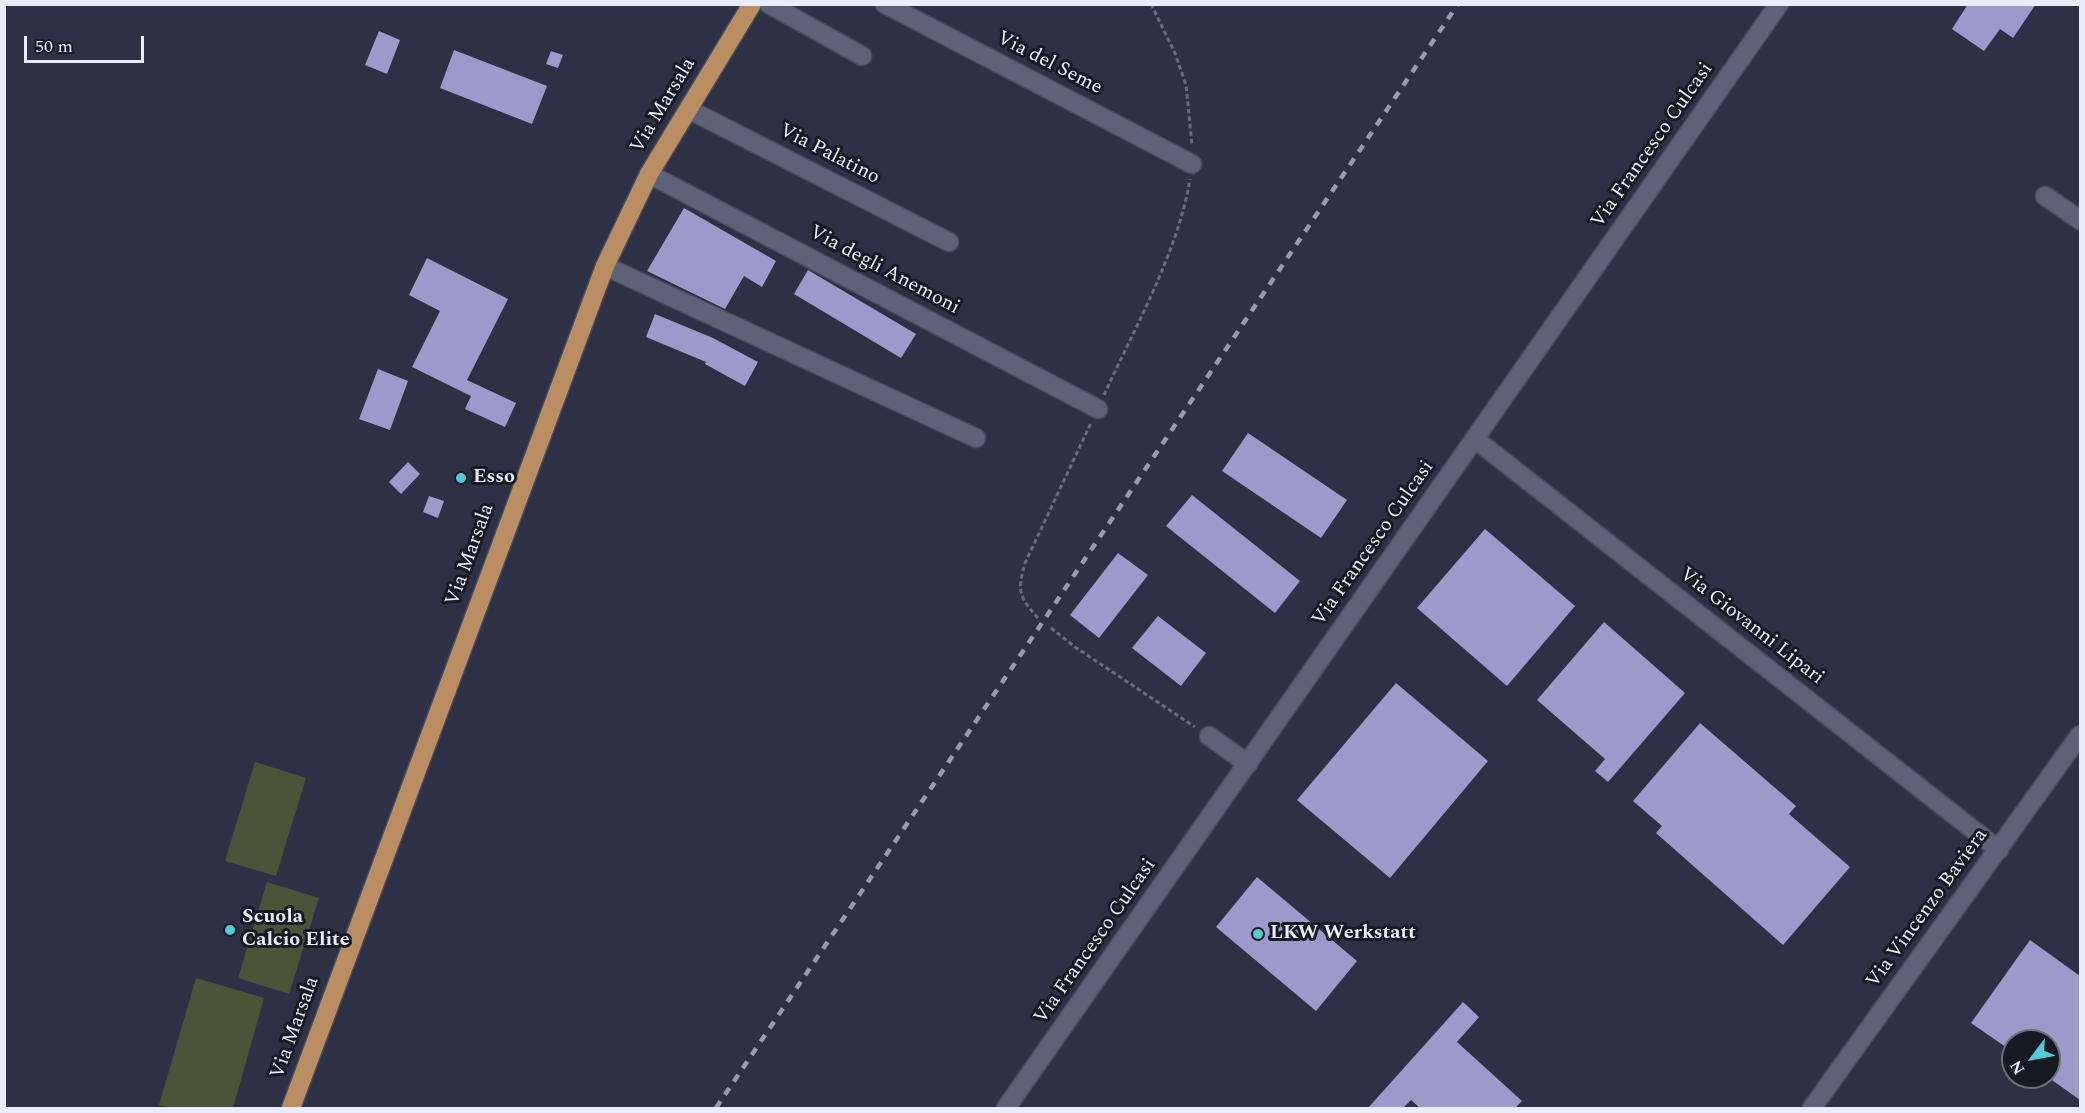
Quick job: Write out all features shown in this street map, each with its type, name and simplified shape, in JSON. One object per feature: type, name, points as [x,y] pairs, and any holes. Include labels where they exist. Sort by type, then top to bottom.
[{"type":"main road","name":"Via Marsala","points":[[291,1108],[604,266],[649,174],[752,4]]},
{"type":"street","points":[[769,4],[862,56]]},
{"type":"street","name":"Via del Seme","points":[[885,4],[1192,164]]},
{"type":"street","name":"Via Francesco Culcasi","points":[[1006,1108],[1779,4]]},
{"type":"street","name":"Via Palatino","points":[[688,109],[949,242]]},
{"type":"street","name":"Via degli Anemoni","points":[[649,174],[1098,409]]},
{"type":"street","points":[[2045,196],[2080,220]]},
{"type":"street","points":[[604,266],[976,438]]},
{"type":"street","name":"Via Giovanni Lipari","points":[[1475,439],[1999,850]]},
{"type":"street","name":"Via Vincenzo Baviera","points":[[1812,1108],[2080,735]]},
{"type":"street","points":[[1209,736],[1248,764]]},
{"type":"path","points":[[1038,618],[1020,594],[1022,573],[1169,250],[1187,198],[1192,164],[1186,85],[1175,53],[1151,4]]},
{"type":"path","points":[[1051,628],[1075,647],[1209,736]]},
{"type":"green space","points":[[255,762],[306,778],[276,876],[225,861]]},
{"type":"green space","points":[[267,882],[319,898],[289,994],[238,978]]},
{"type":"green space","points":[[196,978],[264,998],[233,1108],[172,1108],[159,1105]]},
{"type":"building","points":[[1968,4],[2036,4],[2013,38],[2000,29],[1984,51],[1952,29]]},
{"type":"building","points":[[379,31],[400,40],[387,74],[365,65]]},
{"type":"building","points":[[454,50],[547,86],[532,124],[440,88]]},
{"type":"building","points":[[551,51],[563,55],[558,68],[546,64]]},
{"type":"building","points":[[684,208],[776,261],[762,287],[744,276],[725,309],[647,271]]},
{"type":"building","points":[[427,258],[508,299],[467,380],[516,403],[505,427],[465,409],[471,396],[412,367],[440,311],[409,295]]},
{"type":"building","points":[[808,270],[916,334],[901,358],[794,294]]},
{"type":"building","points":[[655,314],[713,338],[758,362],[745,386],[705,364],[706,362],[646,337]]},
{"type":"building","points":[[378,369],[408,381],[390,430],[359,419]]},
{"type":"building","points":[[1248,433],[1347,500],[1321,538],[1222,471]]},
{"type":"building","points":[[408,462],[420,474],[401,494],[389,482]]},
{"type":"building","points":[[1192,495],[1300,581],[1275,613],[1166,526]]},
{"type":"building","points":[[429,496],[444,501],[438,518],[423,512]]},
{"type":"building","points":[[1485,529],[1575,606],[1507,686],[1417,608]]},
{"type":"building","points":[[1118,553],[1148,575],[1099,638],[1070,615]]},
{"type":"building","points":[[1158,616],[1206,653],[1181,686],[1132,648]]},
{"type":"building","points":[[1604,622],[1685,693],[1608,782],[1595,771],[1605,759],[1537,700]]},
{"type":"building","points":[[1396,683],[1488,761],[1390,878],[1297,800]]},
{"type":"building","points":[[1700,723],[1796,806],[1789,814],[1850,867],[1783,945],[1656,833],[1662,826],[1633,801]]},
{"type":"building","points":[[1257,877],[1357,961],[1316,1011],[1216,927]]},
{"type":"building","points":[[2030,940],[2080,976],[2080,1100],[2061,1087],[2061,1029],[2001,1029],[2001,1044],[1971,1023]]},
{"type":"building","points":[[1463,1002],[1479,1017],[1457,1042],[1522,1101],[1515,1108],[1420,1108],[1411,1100],[1403,1108],[1368,1108]]},
{"type":"railway","points":[[716,1108],[1458,4]]},
{"type":"place","name":"Esso","points":[[461,478]]},
{"type":"place","name":"Scuola Calcio Elite","points":[[230,930]]},
{"type":"place","name":"LKW Werkstatt","points":[[1258,934]]}]
